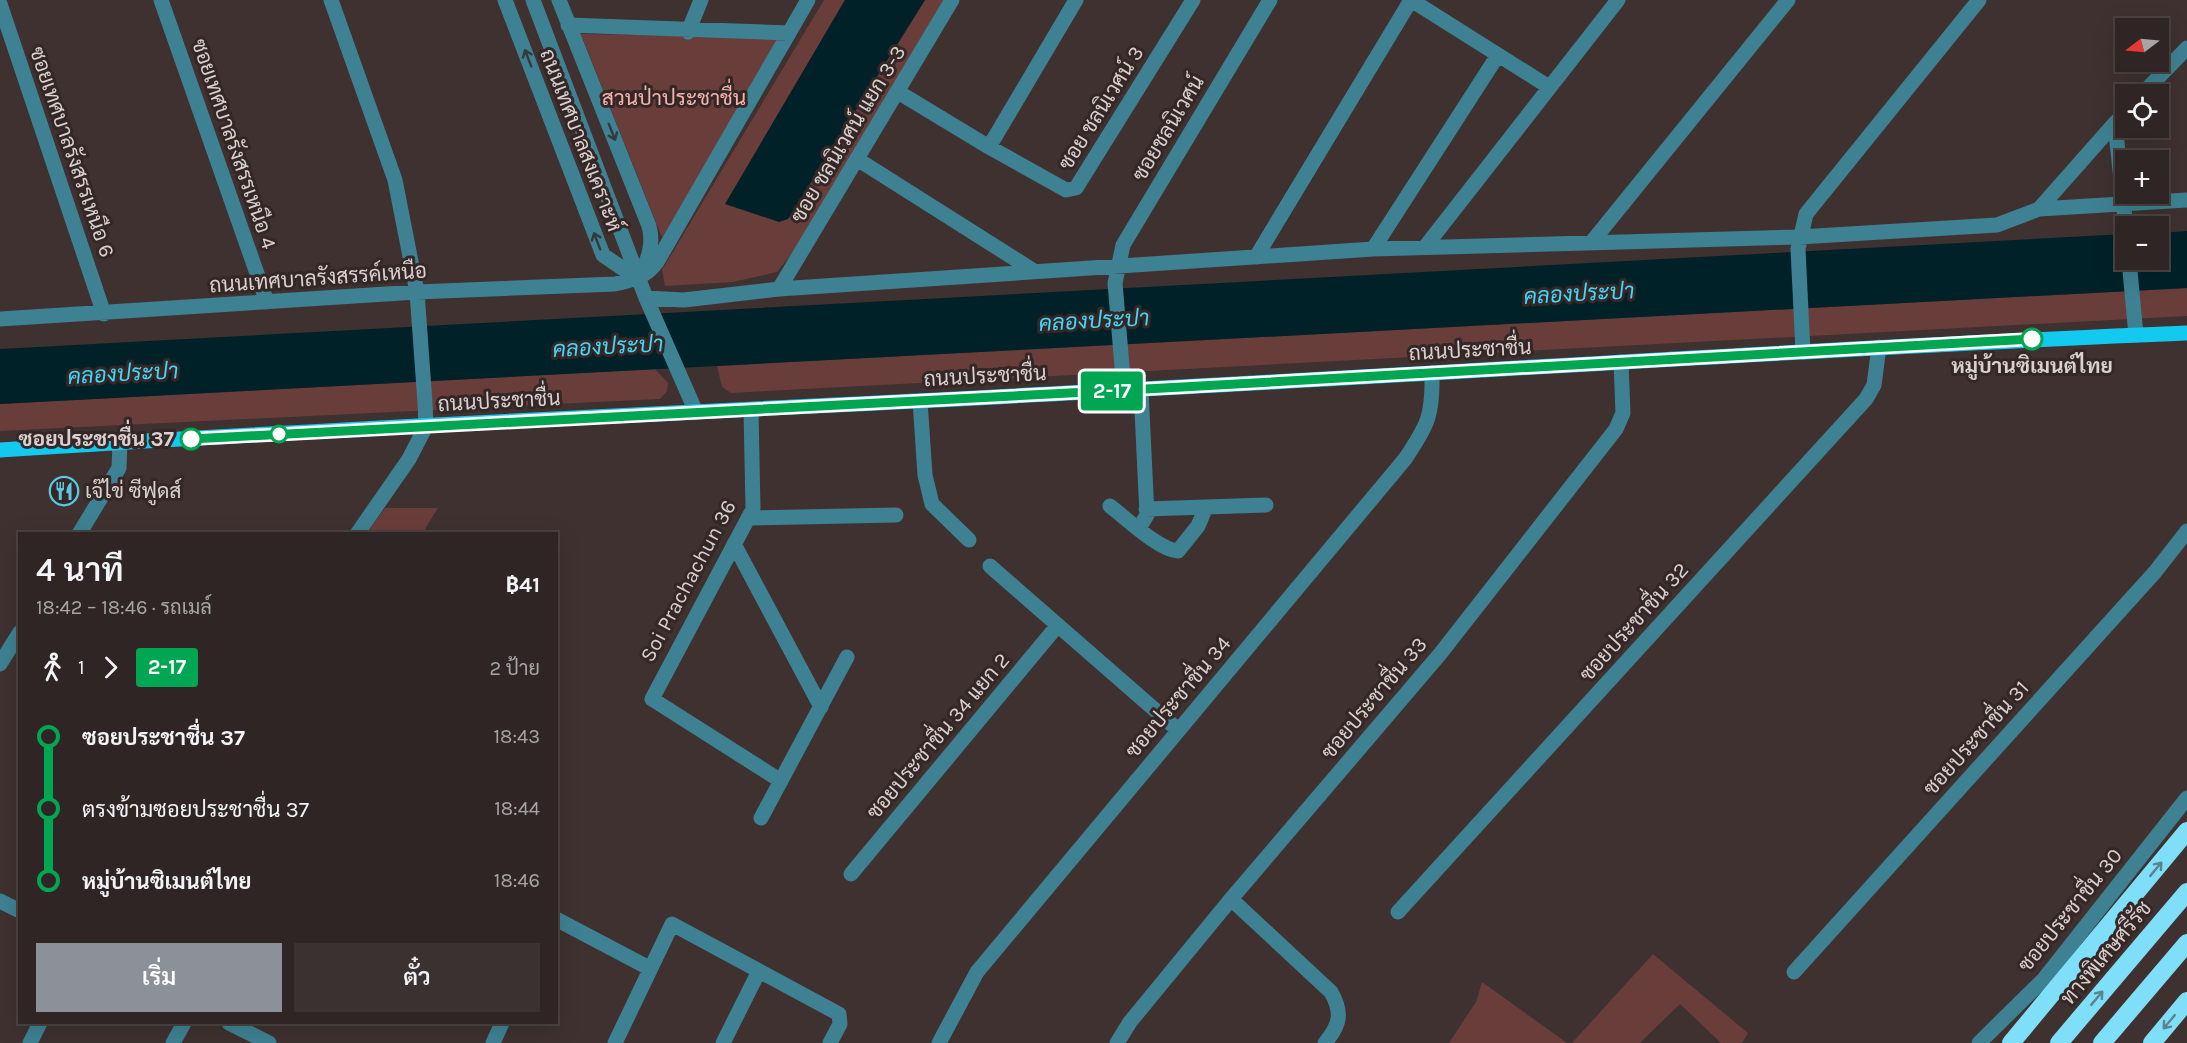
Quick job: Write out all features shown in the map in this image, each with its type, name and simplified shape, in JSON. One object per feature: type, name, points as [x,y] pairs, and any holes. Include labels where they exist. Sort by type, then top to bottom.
[{"type":"highway","points":[[2011,1043],[2187,831]]},
{"type":"highway","name":"ทางพิเศษศรีรัช","points":[[2059,1043],[2187,892]]},
{"type":"highway","points":[[2102,1043],[2187,943]]},
{"type":"highway","points":[[2152,1043],[2187,1001]]},
{"type":"main road","name":"ถนนประชาชื่น","points":[[0,450],[1141,390],[1879,347],[2187,333]]},
{"type":"street","name":"ซอยเทศบาลรังสรรเหนือ 4","points":[[161,0],[267,302]]},
{"type":"street","points":[[331,0],[395,180],[417,292],[426,426],[409,459],[358,532]]},
{"type":"street","name":"ถนนเทศบาลสงเคราะห์","points":[[506,0],[603,255],[638,279]]},
{"type":"street","name":"ถนนเทศบาลสงเคราะห์","points":[[533,0],[638,279],[696,412]]},
{"type":"street","name":"ถนนเทศบาลสงเคราะห์","points":[[559,0],[650,226],[652,237],[647,262],[638,279]]},
{"type":"street","points":[[688,32],[701,0]]},
{"type":"street","points":[[638,279],[651,271],[657,262],[808,0]]},
{"type":"street","name":"ซอย ชลนิเวศน์ แยก 3-3","points":[[780,289],[952,0]]},
{"type":"street","points":[[989,147],[1076,0]]},
{"type":"street","name":"ซอย ชลนิเวศน์ 3","points":[[898,92],[1066,190],[1076,188],[1193,0]]},
{"type":"street","name":"ซอยชลนิเวศน์","points":[[1124,390],[1116,283],[1117,266],[1123,245],[1270,0]]},
{"type":"street","points":[[1256,257],[1411,0],[1549,87]]},
{"type":"street","points":[[1425,248],[1618,0]]},
{"type":"street","points":[[1591,243],[1788,0]]},
{"type":"street","points":[[1803,352],[1798,243],[1806,214],[1979,0]]},
{"type":"street","name":"ซอยเทศบาลรังสรรเหนือ 6","points":[[0,4],[105,314]]},
{"type":"street","points":[[568,25],[688,32],[789,33]]},
{"type":"street","points":[[2152,84],[2187,48]]},
{"type":"street","points":[[1372,249],[1498,55]]},
{"type":"street","points":[[2176,60],[2187,72]]},
{"type":"street","points":[[2039,208],[2115,123]]},
{"type":"street","points":[[2121,138],[2124,216]]},
{"type":"street","points":[[857,159],[1034,271]]},
{"type":"street","points":[[649,305],[780,289],[1372,249],[1591,243],[1798,243],[1998,225],[2039,208],[2123,206],[2187,200]]},
{"type":"street","points":[[2129,270],[2136,335]]},
{"type":"street","name":"ถนนเทศบาลรังสรรค์เหนือ","points":[[0,319],[417,292],[615,284],[638,279]]},
{"type":"street","name":"ซอยประชาชื่น 32","points":[[1398,912],[1866,399],[1874,384],[1879,347]]},
{"type":"street","name":"ซอยประชาชื่น 33","points":[[1117,1043],[1130,1022],[1231,898],[1440,654],[1616,429],[1623,413],[1622,362]]},
{"type":"street","name":"ซอยประชาชื่น 34","points":[[939,1043],[977,972],[1405,459],[1427,424],[1432,404],[1431,373]]},
{"type":"street","points":[[1139,528],[1147,515],[1141,390]]},
{"type":"street","points":[[920,401],[925,475],[932,504],[969,540]]},
{"type":"street","name":"Soi Prachachun 36","points":[[750,410],[753,509],[652,699],[781,781]]},
{"type":"street","points":[[80,532],[119,468],[120,442]]},
{"type":"street","points":[[1146,509],[1266,505]]},
{"type":"street","points":[[1110,506],[1172,551],[1178,552],[1197,526],[1206,507]]},
{"type":"street","points":[[748,518],[896,515]]},
{"type":"street","name":"ซอยประชาชื่น 31","points":[[1794,972],[2155,572],[2187,531]]},
{"type":"street","points":[[734,544],[821,707]]},
{"type":"street","points":[[990,566],[1178,730]]},
{"type":"street","name":"ซอยประชาชื่น 34 แยก 2","points":[[851,874],[1058,625]]},
{"type":"street","points":[[0,664],[18,635]]},
{"type":"street","points":[[761,818],[847,657]]},
{"type":"street","name":"ซอยประชาชื่น 30","points":[[1979,1043],[2044,979],[2187,798]]},
{"type":"street","points":[[1231,898],[1330,992],[1339,1006],[1340,1021],[1325,1043]]},
{"type":"street","points":[[0,901],[18,910]]},
{"type":"street","points":[[558,920],[649,968]]},
{"type":"street","points":[[615,1043],[672,924],[839,1014],[841,1018],[830,1043]]},
{"type":"street","points":[[723,1043],[759,971]]},
{"type":"street","points":[[30,1043],[40,1024]]},
{"type":"street","points":[[173,1043],[183,1024]]},
{"type":"street","points":[[231,1024],[269,1043]]},
{"type":"street","points":[[493,1043],[502,1024]]},
{"type":"green space","points":[[824,0],[845,0],[726,204],[788,219],[925,0],[948,0],[803,240],[777,272],[733,282],[665,286],[662,270]]},
{"type":"green space","name":"สวนป่าประชาชื่น","points":[[581,34],[781,37],[663,240]]},
{"type":"green space","points":[[2187,288],[2187,316],[731,393],[722,387],[717,366]]},
{"type":"green space","points":[[655,369],[668,383],[667,391],[660,399],[0,431],[0,404]]},
{"type":"green space","points":[[385,508],[438,508],[423,532],[367,532]]},
{"type":"green space","points":[[1653,954],[1748,1033],[1742,1043],[1721,1043],[1680,1004],[1640,1043],[1572,1043]]},
{"type":"green space","points":[[1482,982],[1567,1043],[1449,1043],[1476,1002]]},
{"type":"water","points":[[845,0],[925,0],[788,219],[779,222],[725,204]]},
{"type":"water","name":"คลองประปา","points":[[2187,231],[2187,288],[0,404],[0,349],[2115,235],[2115,270],[2169,270],[2169,232]]},
{"type":"bus line","name":"2-17","points":[[191,439],[1164,388],[2032,339]]},
{"type":"place","name":"หมู่บ้านซิเมนต์ไทย","points":[[2032,339]]},
{"type":"place","name":"ซอยประชาชื่น 37","points":[[191,439]]},
{"type":"place","name":"เจ๊ไข่ ซีฟูดส์","points":[[64,491]]}]
